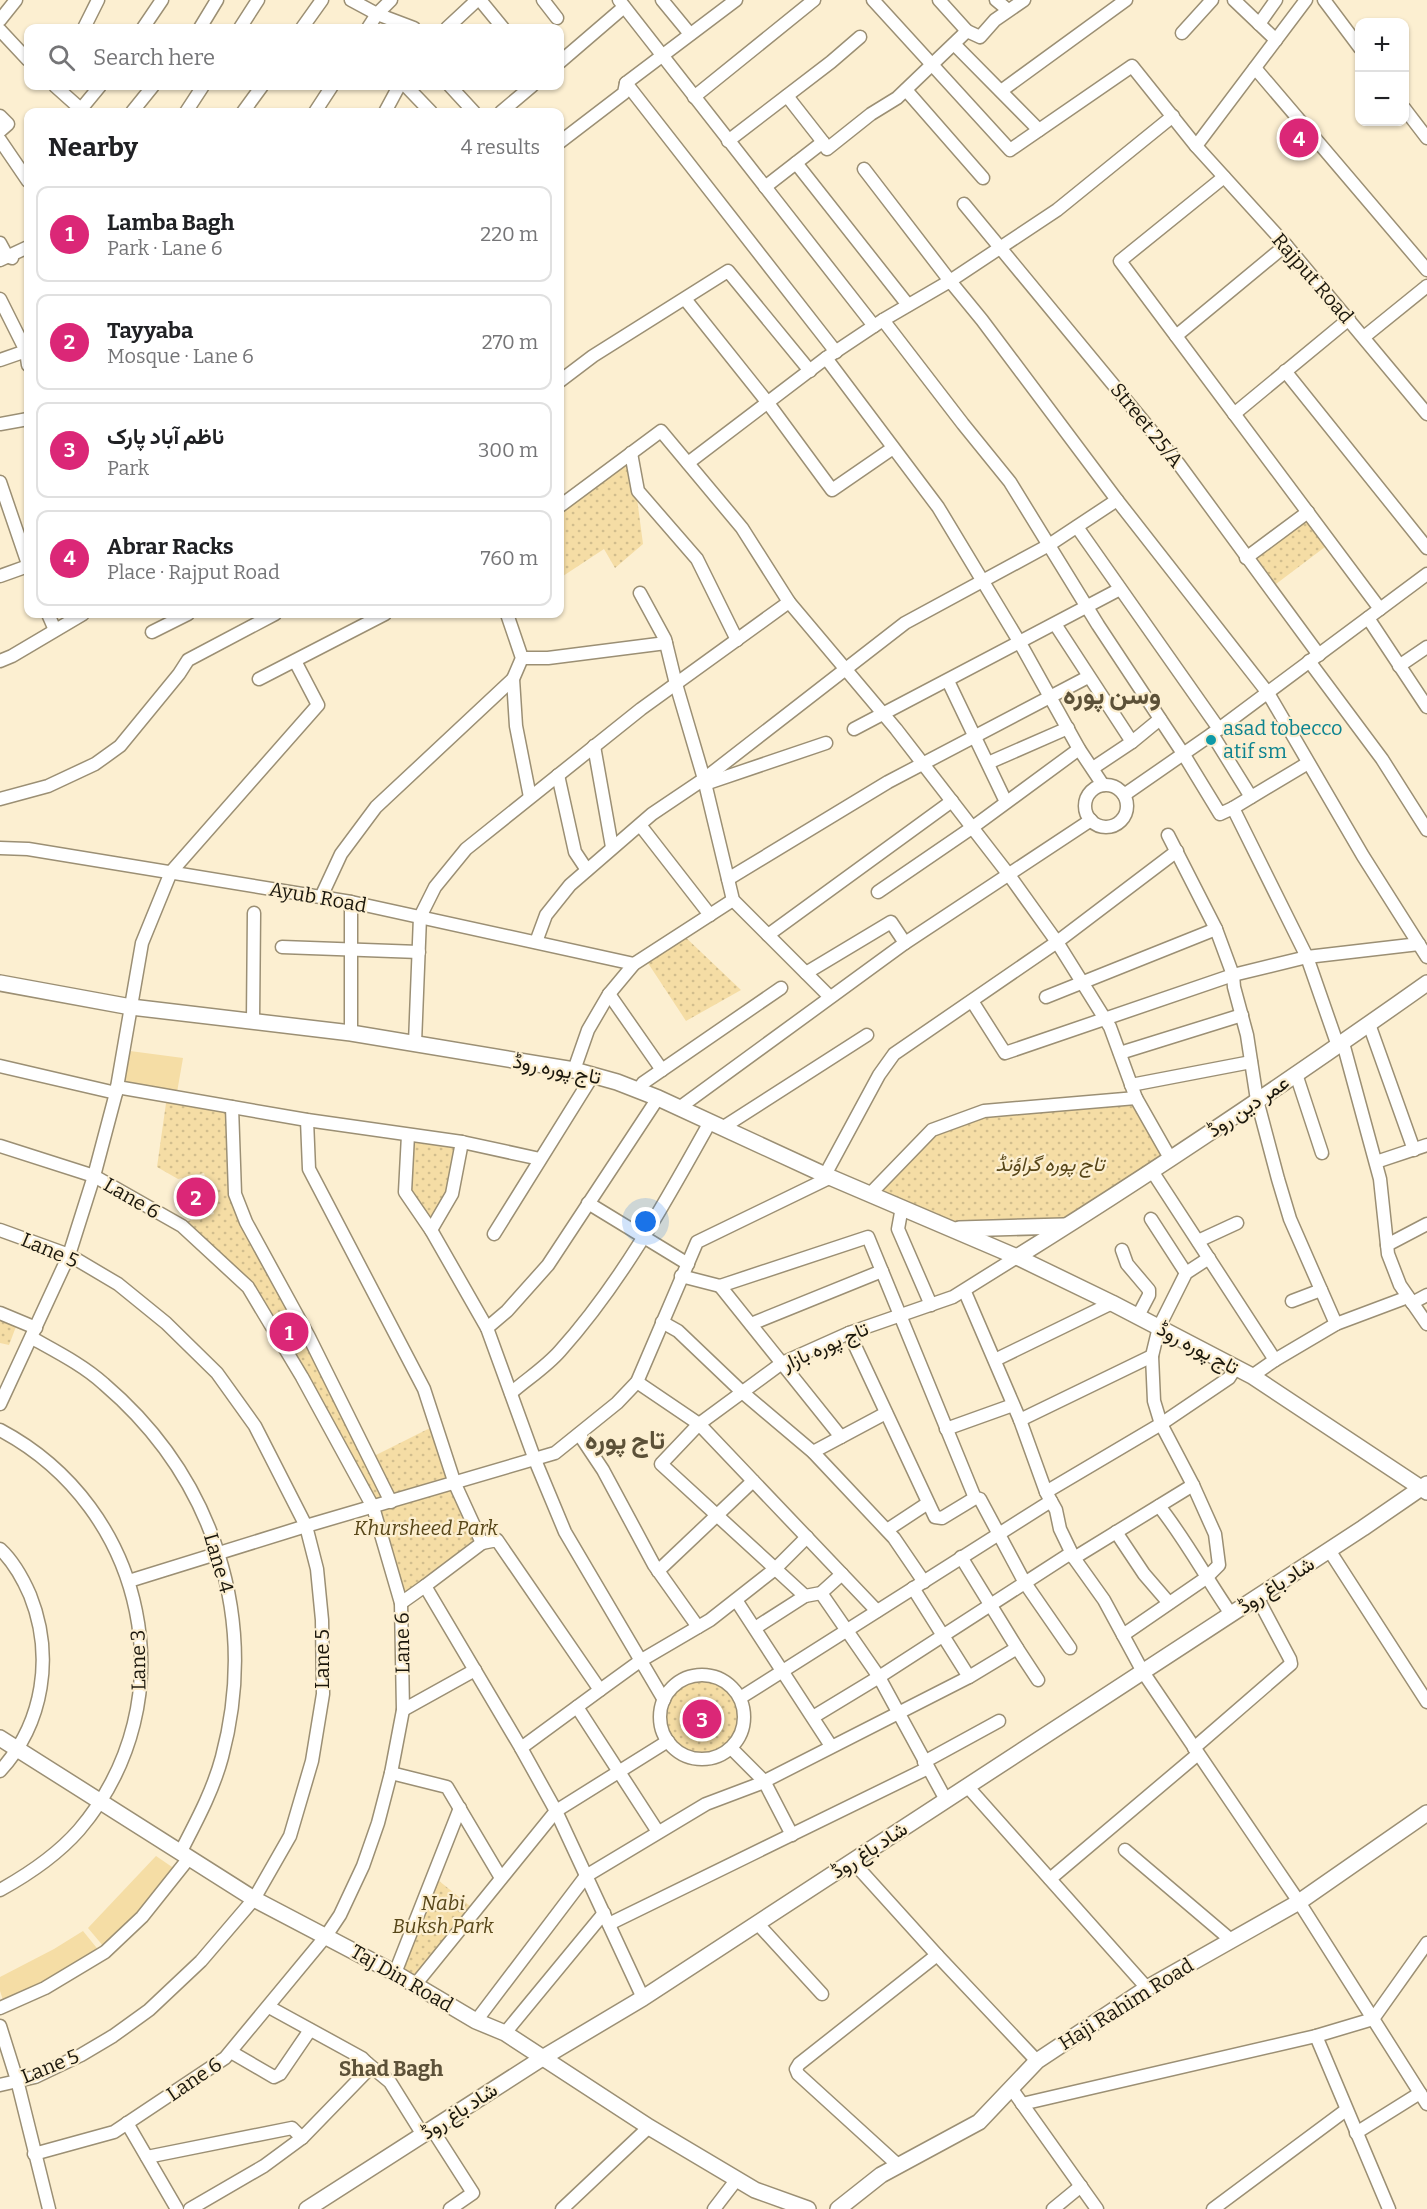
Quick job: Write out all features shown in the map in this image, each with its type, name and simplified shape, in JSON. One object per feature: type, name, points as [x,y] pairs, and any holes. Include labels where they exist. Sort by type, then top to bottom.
[{"type":"main road","name":"تاج پورہ روڈ","points":[[0,983],[131,1007],[253,1020],[415,1043],[574,1070],[638,1090],[828,1176],[1017,1257],[1138,1316],[1252,1376],[1425,1488]]},
{"type":"main road","name":"عمر دین روڈ","points":[[1017,1257],[1152,1171],[1340,1045],[1427,983]]},
{"type":"main road","name":"تاج پورہ روڈ","points":[[955,1229],[1067,1226]]},
{"type":"main road","name":"شاد باغ روڈ","points":[[313,2207],[544,2057],[643,1998],[1425,1488]]},
{"type":"main road","name":"Taj Din Road","points":[[0,1738],[254,1899],[395,1973],[476,2021],[506,2033],[649,2127],[737,2180],[755,2190],[808,2209]]},
{"type":"main road","name":"Haji Rahim Road","points":[[838,2209],[881,2175],[979,2122],[1037,2061],[1147,1988],[1299,1902],[1427,1814]]},
{"type":"street","points":[[0,20],[16,0]]},
{"type":"street","points":[[86,24],[98,0]]},
{"type":"street","points":[[146,24],[162,0]]},
{"type":"street","points":[[203,24],[218,0]]},
{"type":"street","points":[[243,24],[258,0]]},
{"type":"street","points":[[305,24],[322,0]]},
{"type":"street","points":[[351,0],[404,24]]},
{"type":"street","points":[[371,24],[391,0]]},
{"type":"street","points":[[452,24],[479,0],[500,24]]},
{"type":"street","points":[[662,0],[690,34]]},
{"type":"street","points":[[694,97],[814,0]]},
{"type":"street","points":[[873,0],[1010,150],[1039,130],[954,44]]},
{"type":"street","points":[[939,0],[967,31],[980,37],[995,20],[1024,0]]},
{"type":"street","points":[[996,0],[1008,10]]},
{"type":"street","points":[[1001,91],[1126,0]]},
{"type":"street","points":[[1182,33],[1212,0]]},
{"type":"street","points":[[1234,0],[1276,40]]},
{"type":"street","points":[[1259,24],[1276,0]]},
{"type":"street","points":[[1196,146],[1306,0]]},
{"type":"street","points":[[1324,0],[1355,43]]},
{"type":"street","points":[[547,1],[557,18]]},
{"type":"street","points":[[564,139],[624,93],[626,83],[729,2]]},
{"type":"street","points":[[564,58],[621,3],[765,187],[1010,482],[1220,814],[1308,763]]},
{"type":"street","points":[[0,30],[24,56]]},
{"type":"street","points":[[787,96],[827,149],[871,114],[897,98],[967,31]]},
{"type":"street","points":[[728,141],[860,37]]},
{"type":"street","name":"Rajput Road","points":[[1039,130],[1132,66],[1196,146],[1286,245],[1427,414]]},
{"type":"street","points":[[1255,68],[1427,270]]},
{"type":"street","points":[[626,83],[831,355],[893,448],[938,507],[1020,643],[1079,749],[1103,785]]},
{"type":"street","points":[[59,90],[79,108]]},
{"type":"street","points":[[84,108],[97,90]]},
{"type":"street","points":[[135,108],[150,90]]},
{"type":"street","points":[[189,108],[200,90]]},
{"type":"street","points":[[246,108],[259,90]]},
{"type":"street","points":[[318,108],[329,90]]},
{"type":"street","points":[[387,108],[397,90]]},
{"type":"street","points":[[410,90],[427,108]]},
{"type":"street","points":[[454,90],[470,108]]},
{"type":"street","points":[[506,108],[527,90]]},
{"type":"street","points":[[906,90],[983,178]]},
{"type":"street","points":[[1409,115],[1427,138]]},
{"type":"street","points":[[0,116],[8,124],[0,131]]},
{"type":"street","points":[[688,463],[831,355],[879,323],[950,281],[1057,210],[1173,116]]},
{"type":"street","points":[[0,140],[24,175]]},
{"type":"street","points":[[765,187],[823,142]]},
{"type":"street","points":[[796,163],[908,305]]},
{"type":"street","points":[[864,169],[1268,693],[1363,856],[1427,957]]},
{"type":"street","points":[[1224,177],[1120,261],[1380,609]]},
{"type":"street","name":"Street 25/A","points":[[963,204],[1178,463],[1314,658],[1427,830]]},
{"type":"street","points":[[0,243],[7,258],[24,248]]},
{"type":"street","points":[[1176,336],[1286,245]]},
{"type":"street","points":[[564,378],[593,356],[728,271],[810,371]]},
{"type":"street","points":[[1364,337],[1427,286]]},
{"type":"street","points":[[684,299],[768,402],[832,490],[893,448]]},
{"type":"street","points":[[1,305],[24,347]]},
{"type":"street","points":[[1234,414],[1349,319]]},
{"type":"street","points":[[0,360],[24,352]]},
{"type":"street","points":[[1285,371],[1427,548]]},
{"type":"street","points":[[0,424],[24,419]]},
{"type":"street","points":[[564,503],[661,431],[742,528],[789,602],[924,764],[1057,942],[1105,1019],[1136,1098],[1170,1158]]},
{"type":"street","points":[[631,453],[638,491],[697,559],[736,640]]},
{"type":"street","points":[[0,482],[24,542]]},
{"type":"street","points":[[536,942],[546,915],[570,885],[612,847],[640,825],[705,782],[905,623],[1048,544],[1117,500]]},
{"type":"street","points":[[1246,558],[1308,512]]},
{"type":"street","points":[[1077,527],[1216,732],[1251,797]]},
{"type":"street","points":[[0,576],[24,567]]},
{"type":"street","points":[[1124,795],[1216,732],[1427,573]]},
{"type":"street","points":[[854,729],[1120,589]]},
{"type":"street","points":[[640,593],[666,643],[705,782],[733,900],[830,997]]},
{"type":"street","points":[[415,1043],[420,917],[435,887],[466,849],[594,746],[789,602]]},
{"type":"street","points":[[50,618],[55,630]]},
{"type":"street","points":[[0,661],[76,618]]},
{"type":"street","points":[[152,632],[180,618]]},
{"type":"street","points":[[0,799],[48,786],[95,764],[120,746],[188,660],[267,618]]},
{"type":"street","points":[[259,680],[377,618]]},
{"type":"street","points":[[321,897],[341,854],[376,807],[513,680],[522,658],[508,618]]},
{"type":"street","points":[[1368,618],[1427,707]]},
{"type":"street","points":[[1055,624],[1132,742]]},
{"type":"street","points":[[522,658],[548,658],[666,643]]},
{"type":"street","points":[[1399,666],[1427,647]]},
{"type":"street","points":[[0,1404],[69,1255],[94,1176],[116,1090],[142,943],[171,872],[318,705],[295,661]]},
{"type":"street","points":[[728,879],[888,782],[1088,677]]},
{"type":"street","points":[[513,680],[516,726],[530,797]]},
{"type":"street","points":[[948,681],[1006,802]]},
{"type":"street","points":[[1093,768],[1132,742],[1160,719]]},
{"type":"street","points":[[988,762],[1068,728]]},
{"type":"street","points":[[705,782],[826,743]]},
{"type":"street","points":[[594,746],[612,847]]},
{"type":"street","points":[[878,892],[973,827],[1079,749]]},
{"type":"street","points":[[558,776],[575,852],[586,870]]},
{"type":"street","points":[[1103,785],[1115,787],[1124,795],[1126,811],[1117,824],[1102,826],[1091,820],[1085,807],[1087,796],[1094,789],[1103,785]]},
{"type":"street","points":[[768,935],[952,801]]},
{"type":"street","points":[[1233,808],[1306,957],[1340,1045],[1380,1179],[1388,1254],[1400,1285],[1427,1324]]},
{"type":"street","points":[[680,1108],[905,943],[1091,820]]},
{"type":"street","points":[[640,825],[710,915]]},
{"type":"street","points":[[1168,835],[1216,929],[1233,975],[1257,1100],[1290,1219],[1336,1324]]},
{"type":"street","name":"Ayub Road","points":[[0,848],[28,849],[351,902],[634,964]]},
{"type":"street","points":[[129,1581],[555,1453],[617,1403],[637,1382],[697,1242],[828,1176],[885,1064],[894,1054],[1057,942],[1177,851]]},
{"type":"street","points":[[574,1070],[588,1030],[609,994],[634,964],[733,900]]},
{"type":"street","points":[[351,902],[351,1033]]},
{"type":"street","points":[[253,1020],[254,913]]},
{"type":"street","points":[[806,973],[891,922],[905,943]]},
{"type":"street","points":[[1046,997],[1216,929]]},
{"type":"street","points":[[972,1001],[1005,1053],[1233,975],[1306,957],[1419,944]]},
{"type":"street","points":[[282,947],[419,952]]},
{"type":"street","points":[[638,1090],[643,1083],[781,988]]},
{"type":"street","points":[[609,994],[662,1070]]},
{"type":"street","points":[[1120,1053],[1242,1016]]},
{"type":"street","points":[[1369,1024],[1414,1149]]},
{"type":"street","points":[[511,1393],[558,1353],[606,1294],[716,1125],[867,1035]]},
{"type":"street","points":[[1131,1085],[1251,1062]]},
{"type":"street","points":[[0,1066],[116,1090],[462,1142],[540,1159]]},
{"type":"street","points":[[1296,1074],[1322,1153]]},
{"type":"street","points":[[494,1234],[593,1075]]},
{"type":"street","points":[[487,1328],[507,1311],[548,1265],[658,1098]]},
{"type":"street","points":[[870,1194],[932,1130],[984,1111],[1136,1098]]},
{"type":"street","points":[[232,1107],[235,1194],[246,1222],[309,1337],[391,1502]]},
{"type":"street","points":[[307,1120],[309,1169],[424,1389],[455,1484],[482,1543]]},
{"type":"street","points":[[408,1135],[405,1192],[431,1230],[487,1328],[535,1460],[565,1532],[664,1700]]},
{"type":"street","points":[[431,1230],[452,1194],[462,1142]]},
{"type":"street","points":[[1376,1162],[1427,1145]]},
{"type":"street","name":"Lane 6","points":[[0,1146],[94,1176],[182,1226],[248,1287],[302,1377],[373,1507],[401,1602],[403,1710],[391,1773],[378,1823],[363,1866],[340,1915],[269,2007],[225,2058],[114,2132],[34,2154]]},
{"type":"street","points":[[1152,1171],[1275,1360]]},
{"type":"street","points":[[588,1203],[688,1264]]},
{"type":"street","points":[[902,1207],[898,1229],[931,1305]]},
{"type":"street","points":[[1151,1219],[1186,1273]]},
{"type":"street","points":[[1198,1241],[1237,1223]]},
{"type":"street","points":[[1387,1245],[1427,1224]]},
{"type":"street","name":"Lane 5","points":[[0,1230],[69,1255],[126,1290],[166,1323],[217,1374],[255,1426],[306,1526],[317,1569],[322,1620],[324,1694],[312,1761],[290,1836],[254,1899],[201,1961],[149,2010],[113,2036],[81,2055],[35,2077],[0,2085]]},
{"type":"street","points":[[681,1276],[720,1286],[868,1237],[975,1498]]},
{"type":"street","points":[[1122,1250],[1127,1264],[1149,1290],[1149,1295],[1138,1316]]},
{"type":"street","name":"تاج پورہ بازار","points":[[717,1516],[661,1464],[699,1424],[782,1363],[849,1333],[965,1292],[1017,1257]]},
{"type":"street","points":[[1123,1635],[1206,1578],[1219,1565],[1215,1534],[1193,1485],[1161,1424],[1154,1401],[1152,1356],[1159,1327],[1186,1273],[1209,1258]]},
{"type":"street","points":[[750,1324],[882,1271]]},
{"type":"street","points":[[720,1286],[841,1437]]},
{"type":"street","points":[[1292,1301],[1321,1290]]},
{"type":"street","points":[[965,1292],[1020,1420],[1056,1510],[1060,1530],[1072,1555],[1104,1600],[1143,1672],[1299,1902],[1424,2099],[1356,2133]]},
{"type":"street","points":[[1252,1376],[1336,1324],[1427,1295]]},
{"type":"street","points":[[994,1360],[1112,1303]]},
{"type":"street","name":"Lane 4","points":[[0,1313],[34,1333],[103,1383],[134,1411],[161,1443],[185,1478],[200,1506],[219,1554],[231,1605],[235,1646],[232,1708],[222,1759],[184,1856],[142,1917],[105,1952],[45,1988],[0,2008]]},
{"type":"street","points":[[662,1322],[678,1331],[742,1392],[813,1452],[887,1530],[924,1582]]},
{"type":"street","points":[[849,1333],[928,1503],[938,1519],[975,1498],[980,1499],[1025,1583],[1070,1648]]},
{"type":"street","points":[[1020,1420],[1152,1356]]},
{"type":"street","points":[[740,1698],[999,1533],[1049,1496],[1229,1378],[1236,1367]]},
{"type":"street","points":[[637,1382],[699,1424],[877,1611]]},
{"type":"street","points":[[946,1429],[1013,1405]]},
{"type":"street","points":[[813,1452],[886,1413]]},
{"type":"street","name":"Lane 3","points":[[0,1430],[42,1456],[66,1477],[104,1525],[129,1581],[141,1637],[140,1695],[126,1751],[99,1802],[78,1830],[54,1855],[27,1875],[0,1890]]},
{"type":"street","points":[[579,1434],[603,1470],[658,1571],[698,1627]]},
{"type":"street","points":[[658,1571],[753,1481]]},
{"type":"street","points":[[813,1717],[1025,1583],[1193,1485]]},
{"type":"street","points":[[887,1530],[928,1503]]},
{"type":"street","points":[[1159,1506],[1179,1531],[1206,1578],[1231,1614]]},
{"type":"street","points":[[717,1516],[805,1596]]},
{"type":"street","points":[[1116,1532],[1144,1574],[1169,1603]]},
{"type":"street","points":[[521,1748],[640,1661],[698,1627],[736,1600],[775,1569],[807,1537]]},
{"type":"street","points":[[401,1602],[482,1543],[497,1540],[600,1690]]},
{"type":"street","points":[[0,1549],[24,1582],[37,1614],[44,1649],[42,1684],[33,1718],[18,1749],[0,1771]]},
{"type":"street","points":[[1329,1550],[1427,1702]]},
{"type":"street","points":[[961,1557],[1038,1680]]},
{"type":"street","points":[[755,1628],[805,1596],[821,1593],[842,1574]]},
{"type":"street","points":[[425,1586],[556,1811],[643,1998]]},
{"type":"street","points":[[913,1588],[969,1677]]},
{"type":"street","points":[[821,1593],[879,1677],[946,1800]]},
{"type":"street","points":[[1050,1879],[1291,1664],[1257,1597]]},
{"type":"street","points":[[736,1600],[831,1746]]},
{"type":"street","points":[[476,2021],[586,1876],[706,1804],[764,1781],[969,1677],[1017,1648]]},
{"type":"street","points":[[403,1710],[475,1670]]},
{"type":"street","points":[[695,1676],[708,1676],[721,1680],[732,1687],[740,1698],[744,1711],[744,1725],[731,1748],[705,1759],[678,1751],[668,1741],[662,1728],[661,1714],[664,1700],[682,1680],[695,1676]]},
{"type":"street","points":[[577,1707],[658,1833]]},
{"type":"street","points":[[506,2033],[606,1918],[792,1835],[926,1765],[999,1721]]},
{"type":"street","points":[[415,1985],[556,1811],[668,1741]]},
{"type":"street","points":[[731,1748],[764,1781],[792,1835]]},
{"type":"street","points":[[391,1773],[447,1787],[501,1878]]},
{"type":"street","points":[[967,1786],[1147,1988]]},
{"type":"street","points":[[395,1973],[460,1808]]},
{"type":"street","points":[[1125,1850],[1231,1940]]},
{"type":"street","points":[[852,1861],[1037,2061]]},
{"type":"street","points":[[757,1923],[822,1994]]},
{"type":"street","points":[[1022,2104],[1316,2036],[1373,2019],[1427,1943]]},
{"type":"street","points":[[899,2166],[798,2074],[796,2069],[799,2064],[937,1955]]},
{"type":"street","points":[[269,2007],[362,2058],[390,2082],[473,2193],[450,2209]]},
{"type":"street","points":[[0,2026],[17,2080],[49,2209]]},
{"type":"street","points":[[231,2052],[274,2077],[280,2073],[310,2030]]},
{"type":"street","points":[[1316,2036],[1389,2209]]},
{"type":"street","points":[[190,2209],[264,2166],[302,2138],[369,2069],[367,2063]]},
{"type":"street","points":[[1011,2088],[1097,2209]]},
{"type":"street","points":[[1213,2209],[1346,2110]]},
{"type":"street","points":[[127,2123],[177,2209]]},
{"type":"street","points":[[562,2209],[649,2127]]},
{"type":"street","points":[[147,2157],[292,2128],[302,2138]]},
{"type":"street","points":[[714,2209],[737,2180]]},
{"type":"street","points":[[1053,2209],[1081,2186]]},
{"type":"green space","points":[[631,453],[643,544],[615,568],[604,549],[564,575],[564,503]]},
{"type":"green space","points":[[1305,520],[1325,547],[1276,584],[1256,557]]},
{"type":"green space","points":[[681,933],[741,990],[686,1021],[644,957]]},
{"type":"green space","points":[[130,1051],[183,1058],[176,1098],[124,1088]]},
{"type":"green space","name":"Khursheed Park","points":[[167,1096],[232,1107],[235,1194],[370,1458],[436,1425],[482,1543],[401,1603],[373,1507],[248,1287],[182,1226],[188,1221],[214,1214],[204,1173],[178,1179],[157,1167]]},
{"type":"green space","name":"تاج پورہ گراؤنڈ","points":[[1136,1098],[1170,1158],[1067,1223],[937,1221],[870,1194],[932,1130],[984,1111]]},
{"type":"green space","points":[[408,1135],[462,1142],[452,1194],[431,1230],[407,1199]]},
{"type":"green space","points":[[0,1318],[17,1324],[9,1345],[0,1343]]},
{"type":"green space","points":[[694,1676],[710,1676],[725,1682],[737,1694],[743,1709],[743,1725],[737,1740],[725,1752],[710,1758],[694,1758],[679,1752],[667,1740],[661,1725],[661,1709],[667,1694],[679,1682]]},
{"type":"green space","points":[[156,1856],[175,1869],[139,1916],[104,1947],[88,1928]]},
{"type":"green space","name":"Nabi Buksh Park","points":[[433,1876],[475,1910],[415,1985],[395,1973]]},
{"type":"green space","points":[[83,1931],[100,1952],[49,1982],[4,2003],[0,1991],[0,1977]]},
{"type":"place","name":"Abrar Racks","points":[[1299,138]]},
{"type":"place","name":"asad tobecco atif sm","points":[[1211,740]]},
{"type":"place","name":"Tayyaba","points":[[196,1197]]},
{"type":"place","name":"Lamba Bagh","points":[[289,1332]]},
{"type":"place","name":"ناظم آباد پارک","points":[[702,1719]]},
{"type":"district","name":"وسن پورہ","points":[[1112,695]]},
{"type":"district","name":"تاج پورہ","points":[[625,1440]]},
{"type":"district","name":"Shad Bagh","points":[[391,2069]]}]
